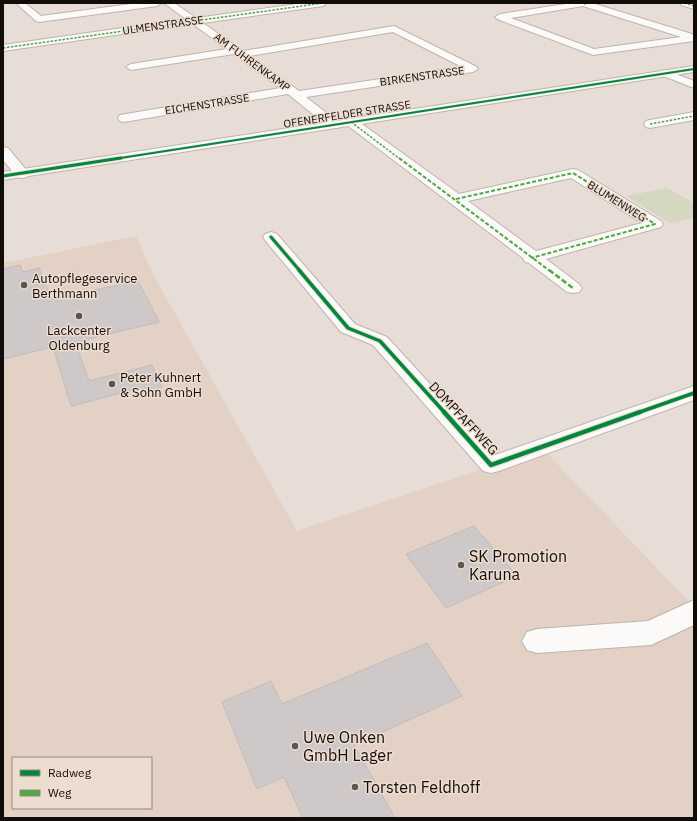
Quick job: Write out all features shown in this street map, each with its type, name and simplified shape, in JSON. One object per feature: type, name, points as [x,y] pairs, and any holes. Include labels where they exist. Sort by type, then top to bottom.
[{"type":"street","points":[[20,3],[39,19],[157,3]]},
{"type":"street","name":"AM FUHRENKAMP","points":[[168,3],[239,52],[334,125]]},
{"type":"street","name":"ULMENSTRASSE","points":[[3,48],[323,3]]},
{"type":"street","points":[[584,3],[694,38],[593,52],[500,17],[584,3]]},
{"type":"street","points":[[684,3],[694,6]]},
{"type":"street","name":"BIRKENSTRASSE","points":[[239,52],[394,29],[473,69],[294,93]]},
{"type":"street","points":[[131,67],[239,52]]},
{"type":"street","name":"OFENERFELDER STRASSE","points":[[3,176],[694,69]]},
{"type":"street","points":[[665,73],[694,85]]},
{"type":"street","name":"EICHENSTRASSE","points":[[124,118],[294,93]]},
{"type":"street","points":[[650,124],[694,116]]},
{"type":"street","points":[[351,122],[456,199],[531,258],[573,288]]},
{"type":"street","points":[[3,151],[22,174]]},
{"type":"street","name":"BLUMENWEG","points":[[456,199],[573,173],[655,224],[531,258]]},
{"type":"street","name":"DOMPFAFFWEG","points":[[271,237],[348,328],[380,341],[491,465],[694,393]]},
{"type":"street","points":[[537,641],[651,633],[694,612]]},
{"type":"shaded area","points":[[136,236],[154,276],[297,531],[543,449],[694,607],[694,818],[3,818],[3,263]]},
{"type":"green space","points":[[667,188],[694,203],[694,218],[670,223],[626,196]]},
{"type":"building","name":"Lackcenter Oldenburg","points":[[20,265],[23,272],[39,268],[51,299],[138,281],[159,322],[75,342],[89,381],[152,365],[162,387],[138,393],[137,389],[71,406],[53,347],[3,359],[3,269]]},
{"type":"building","name":"SK Promotion Karuna","points":[[474,526],[517,576],[446,608],[406,554]]},
{"type":"building","name":"Uwe Onken GmbH Lager","points":[[427,643],[462,696],[354,745],[395,818],[303,818],[284,777],[257,789],[222,702],[271,681],[282,704]]},
{"type":"marked path","points":[[3,48],[323,3]]},
{"type":"marked path","points":[[584,4],[588,3]]},
{"type":"marked path","points":[[684,3],[694,6]]},
{"type":"marked path","points":[[650,124],[694,116]]},
{"type":"marked path","points":[[351,122],[573,288]]},
{"type":"marked path","points":[[456,199],[573,173],[655,224],[531,258]]},
{"type":"cycle path","points":[[3,176],[694,69]]},
{"type":"cycle path","points":[[271,237],[348,328],[380,341],[491,465],[694,393]]},
{"type":"place","name":"Autopflegeservice Berthmann","points":[[24,285]]},
{"type":"place","name":"Lackcenter Oldenburg","points":[[79,316]]},
{"type":"place","name":"Peter Kuhnert & Sohn GmbH","points":[[112,384]]},
{"type":"place","name":"SK Promotion Karuna","points":[[461,565]]},
{"type":"place","name":"Uwe Onken GmbH Lager","points":[[295,746]]},
{"type":"place","name":"Torsten Feldhoff","points":[[355,787]]}]
